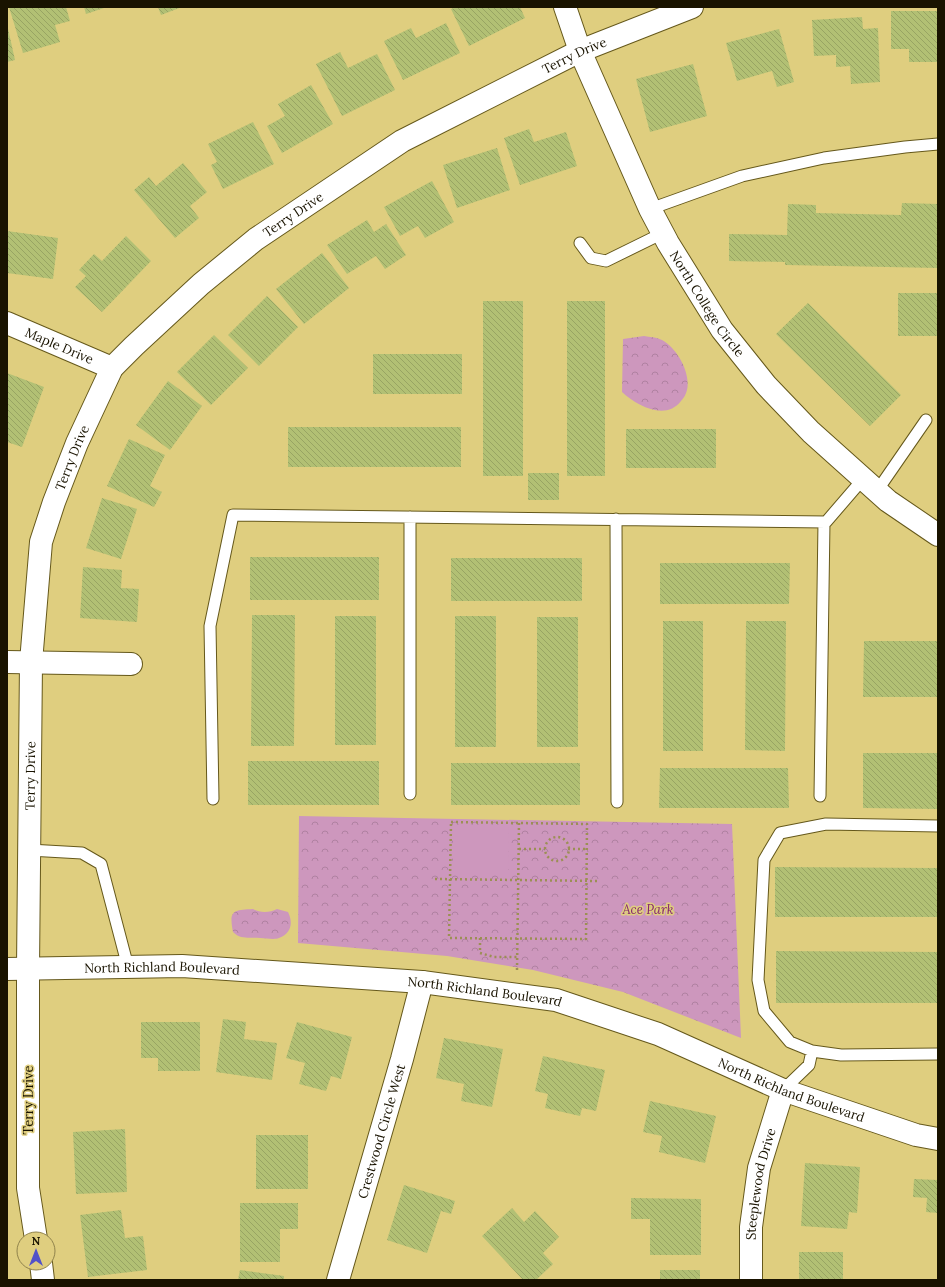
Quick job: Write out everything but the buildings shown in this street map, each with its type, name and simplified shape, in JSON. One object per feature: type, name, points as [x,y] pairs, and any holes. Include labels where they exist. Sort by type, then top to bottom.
[{"type":"street","name":"North College Circle","points":[[565,7],[580,51],[650,209],[668,243],[722,330],[766,385],[811,432],[888,501],[938,535]]},
{"type":"street","name":"Terry Drive","points":[[35,1231],[28,1188],[18,969],[30,850],[31,662],[41,542],[54,502],[77,443],[112,368],[202,284],[250,244],[402,141],[580,51],[692,7]]},
{"type":"street","name":"Maple Drive","points":[[7,323],[112,368]]},
{"type":"street","points":[[7,662],[131,664]]},
{"type":"street","name":"North Richland Boulevard","points":[[18,969],[182,966],[422,982],[556,1000],[658,1034],[783,1090],[916,1136],[938,1139]]},
{"type":"street","name":"Crestwood Circle West","points":[[338,1280],[402,1059],[422,982]]},
{"type":"street","name":"Steeplewood Drive","points":[[751,1280],[751,1227],[759,1168],[783,1090]]},
{"type":"lane","points":[[650,209],[742,176],[839,156],[938,144]]},
{"type":"lane","points":[[580,243],[591,258],[606,261],[663,233]]},
{"type":"lane","points":[[213,799],[210,626],[233,515],[826,522],[870,485],[926,420]]},
{"type":"lane","points":[[410,517],[410,794]]},
{"type":"lane","points":[[616,519],[617,802]]},
{"type":"lane","points":[[820,796],[824,522]]},
{"type":"lane","points":[[938,826],[826,824],[780,833],[764,860],[758,980],[764,1011],[790,1042],[812,1051],[841,1054],[938,1054]]},
{"type":"lane","points":[[30,850],[82,853],[101,864],[128,967]]},
{"type":"lane","points":[[783,1090],[809,1065],[812,1051]]},
{"type":"path","points":[[451,822],[587,824],[587,849],[586,939],[450,938],[451,822]]},
{"type":"path","points":[[517,970],[519,823]]},
{"type":"path","points":[[555,837],[566,841],[568,849],[567,856],[564,859],[556,861],[549,858],[545,849],[546,844],[555,837]]},
{"type":"path","points":[[519,849],[545,849]]},
{"type":"path","points":[[568,849],[587,849]]},
{"type":"path","points":[[435,879],[598,881]]},
{"type":"path","points":[[480,938],[480,953],[494,957],[518,957]]},
{"type":"green space","points":[[644,336],[658,338],[668,344],[678,355],[685,369],[688,383],[687,390],[682,400],[675,407],[668,410],[660,411],[643,406],[622,392],[623,339]]},
{"type":"green space","name":"Ace Park","points":[[299,816],[732,824],[741,1038],[623,992],[533,970],[447,956],[298,943]]},
{"type":"green space","points":[[453,826],[509,826],[508,870],[453,870]]},
{"type":"green space","points":[[253,909],[261,912],[268,912],[277,909],[288,912],[291,920],[289,930],[283,936],[275,939],[245,938],[236,935],[233,932],[231,920],[232,916],[236,911]]}]
